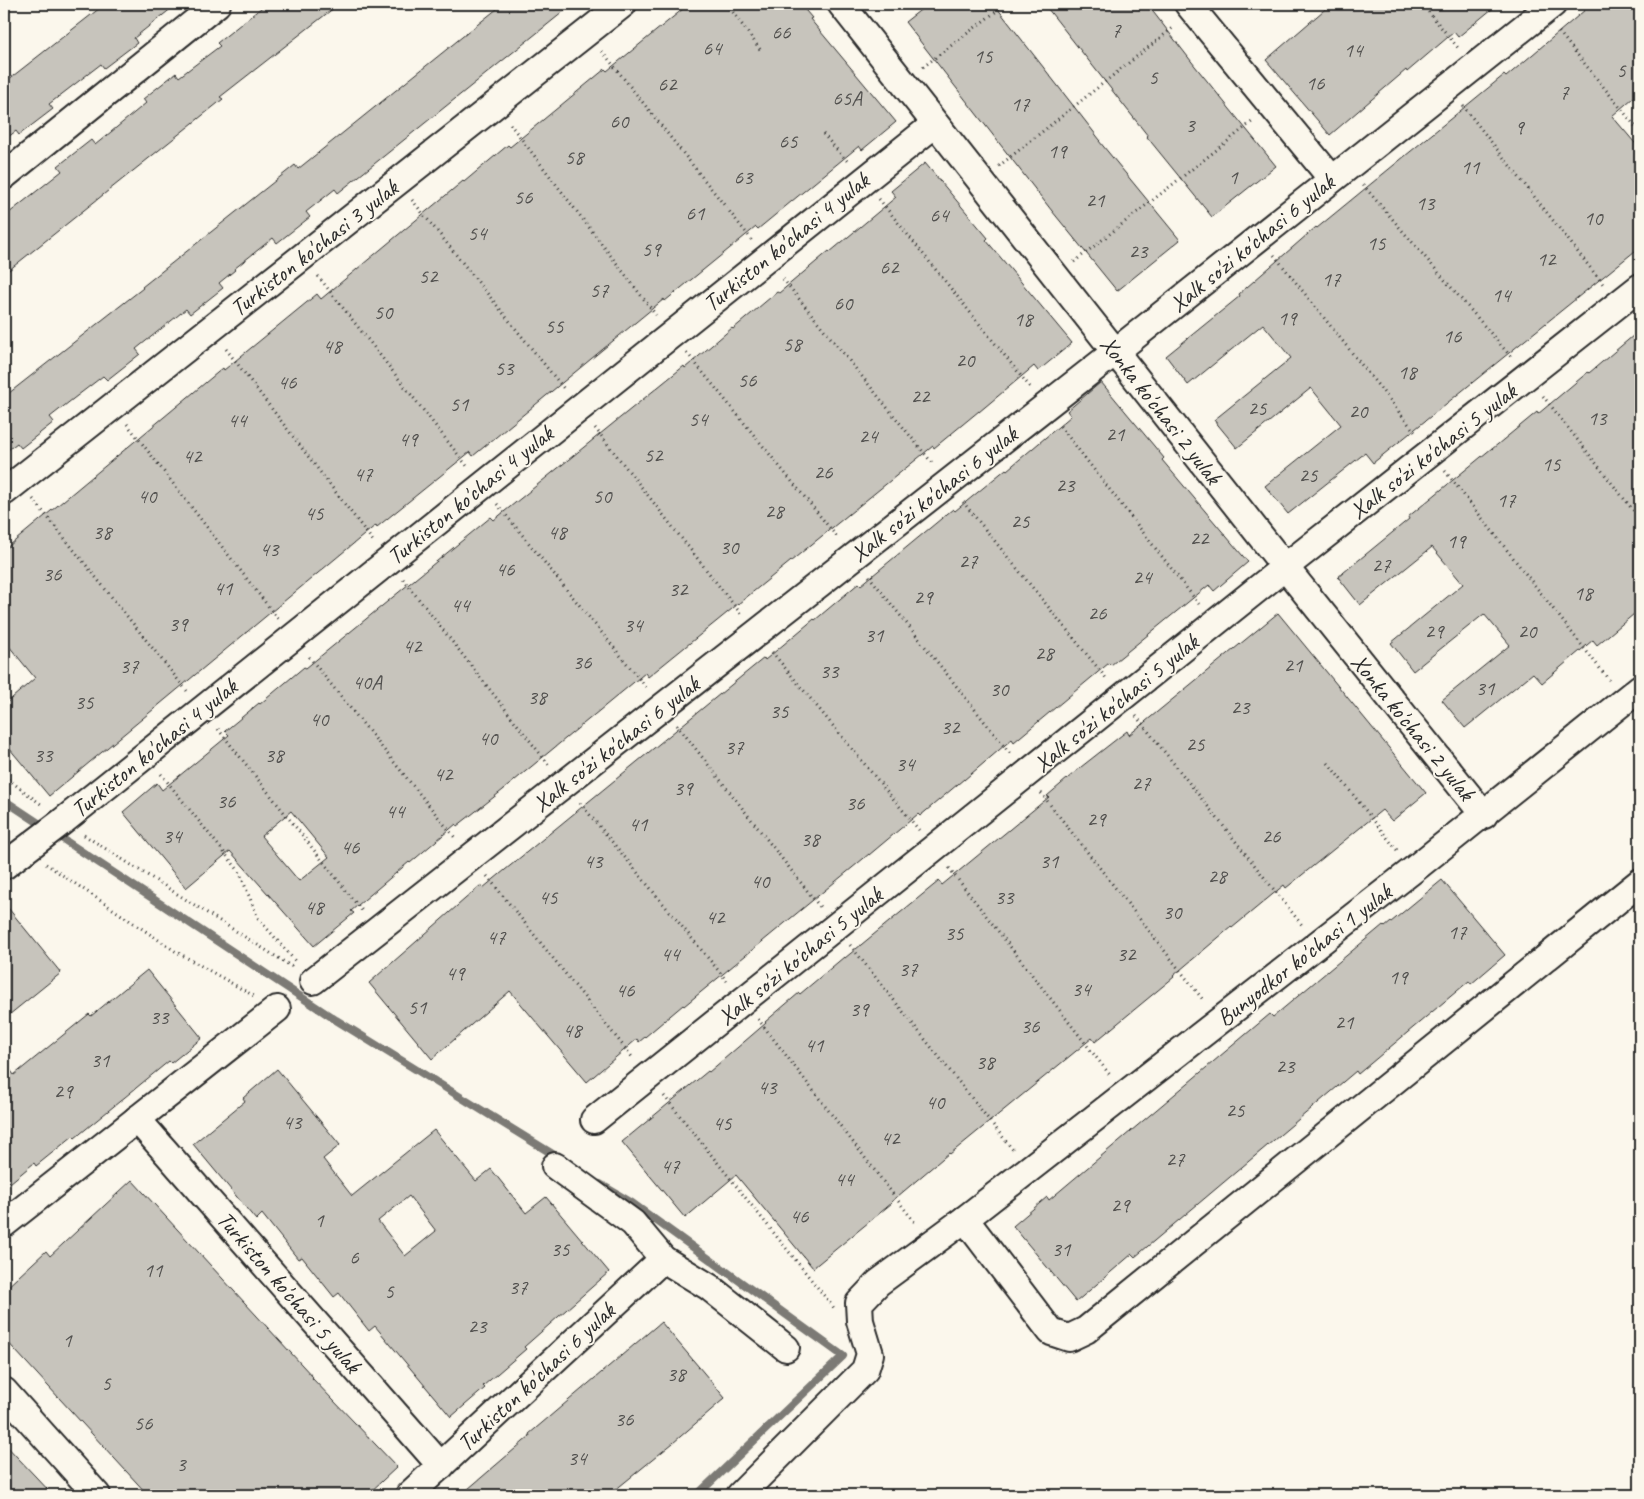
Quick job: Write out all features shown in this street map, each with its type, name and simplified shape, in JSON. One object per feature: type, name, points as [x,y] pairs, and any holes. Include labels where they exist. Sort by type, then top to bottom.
[{"type":"street","points":[[4,176],[218,4]]},
{"type":"street","name":"Turkiston ko'chasi 3 yulak","points":[[4,492],[624,4]]},
{"type":"street","name":"Xonka ko'chasi 2 yulak","points":[[840,4],[1285,567],[1484,815]]},
{"type":"street","points":[[1191,8],[1272,106],[1340,173]]},
{"type":"street","name":"Xalk so'zi ko'chasi 6 yulak","points":[[313,981],[1115,352],[1548,8]]},
{"type":"street","name":"Turkiston ko'chasi 4 yulak","points":[[4,866],[63,821],[935,124]]},
{"type":"street","name":"Xalk so'zi ko'chasi 5 yulak","points":[[594,1120],[1285,567],[1640,288]]},
{"type":"street","name":"Bunyodkor ko'chasi 1 yulak","points":[[740,1495],[865,1370],[870,1354],[860,1321],[860,1304],[878,1283],[965,1219],[1484,815],[1640,688]]},
{"type":"street","points":[[965,1219],[1051,1332],[1069,1338],[1086,1330],[1640,882]]},
{"type":"street","points":[[4,1224],[277,1009]]},
{"type":"street","name":"Turkiston ko'chasi 5 yulak","points":[[137,1119],[441,1466]]},
{"type":"street","points":[[555,1166],[633,1223],[663,1259],[709,1287],[786,1348]]},
{"type":"street","name":"Turkiston ko'chasi 6 yulak","points":[[409,1495],[663,1259]]},
{"type":"street","points":[[4,1391],[97,1495]]},
{"type":"path","points":[[726,4],[762,52]]},
{"type":"path","points":[[903,83],[1006,4]]},
{"type":"path","points":[[1422,4],[1473,67]]},
{"type":"path","points":[[980,181],[1191,8]]},
{"type":"path","points":[[1548,8],[1640,132]]},
{"type":"path","points":[[1448,87],[1640,328]]},
{"type":"path","points":[[1056,277],[1272,106]]},
{"type":"path","points":[[823,134],[864,180],[1215,623]]},
{"type":"path","points":[[1340,173],[1528,376],[1640,518]]},
{"type":"path","points":[[113,406],[292,637],[840,1315]]},
{"type":"path","points":[[145,755],[239,871],[258,918],[313,981]]},
{"type":"path","points":[[1328,764],[1413,870]]},
{"type":"path","points":[[4,776],[63,821],[313,981]]},
{"type":"path","points":[[26,850],[175,951],[277,1009]]},
{"type":"building","points":[[105,4],[177,4],[134,38],[137,43],[104,68],[101,64],[49,104],[53,109],[19,135],[16,131],[4,140],[4,83]]},
{"type":"building","points":[[266,4],[339,4],[220,97],[223,99],[4,274],[4,217],[62,171],[58,166],[91,140],[95,145],[146,103],[143,99],[176,73],[179,77],[220,46],[217,43]]},
{"type":"building","points":[[503,4],[573,4],[338,193],[335,189],[306,212],[310,217],[277,243],[273,238],[234,269],[219,283],[223,288],[190,314],[186,309],[136,349],[140,354],[107,380],[103,376],[50,417],[54,422],[21,448],[17,443],[4,453],[4,397],[295,165],[298,169]]},
{"type":"building","points":[[689,4],[800,4],[812,18],[810,19],[896,122],[862,150],[859,146],[758,229],[756,227],[665,301],[664,299],[473,456],[470,452],[377,527],[376,525],[49,796],[4,742],[4,705],[35,678],[4,640],[4,550],[223,368],[224,370],[317,294],[321,299],[463,181],[508,145],[510,147],[605,69],[607,71]]},
{"type":"building","points":[[928,4],[994,4],[1099,141],[1180,240],[1117,291],[1052,211],[905,22]]},
{"type":"building","points":[[1044,4],[1147,4],[1276,166],[1212,217]]},
{"type":"building","points":[[1331,4],[1498,4],[1458,37],[1454,32],[1330,135],[1266,60]]},
{"type":"building","points":[[1592,4],[1640,4],[1640,92],[1612,116],[1640,149],[1640,247],[1373,463],[1365,453],[1288,514],[1265,486],[1341,425],[1311,388],[1237,448],[1214,420],[1291,358],[1263,324],[1188,385],[1166,356],[1240,296],[1239,294],[1316,227],[1504,75],[1506,77]]},
{"type":"building","points":[[925,163],[1072,343],[1038,371],[1034,366],[648,677],[645,673],[503,790],[457,826],[456,824],[409,862],[351,911],[354,913],[314,946],[230,851],[186,888],[123,812],[157,783],[162,790],[229,735],[225,731],[259,703],[304,667],[306,668],[491,517],[494,520],[684,366],[685,368],[777,292],[779,293],[830,252],[896,197],[891,191]],"holes":[[[291,811],[329,857],[299,881],[261,836]]]},
{"type":"building","points":[[1640,330],[1640,609],[1597,645],[1593,640],[1542,683],[1533,673],[1465,728],[1442,700],[1510,645],[1484,614],[1413,671],[1391,643],[1463,584],[1432,547],[1360,605],[1338,577],[1492,448],[1537,412],[1538,414]]},
{"type":"building","points":[[1101,382],[1164,458],[1162,460],[1248,562],[1214,591],[1209,585],[1111,665],[1109,663],[1014,742],[1012,739],[920,816],[918,814],[684,1006],[639,1042],[637,1039],[587,1082],[510,991],[432,1059],[369,983],[481,885],[483,888],[764,658],[765,660],[859,583],[861,585],[953,509],[955,511],[1007,470],[1071,416],[1067,411]]},
{"type":"building","points":[[1278,613],[1426,793],[1392,821],[1382,810],[1286,888],[1284,885],[1231,927],[1095,1042],[1092,1038],[949,1153],[813,1268],[736,1175],[685,1218],[622,1142],[709,1072],[799,993],[939,881],[942,885],[1049,797],[1047,796],[1081,767],[1127,731],[1129,735]]},
{"type":"building","points":[[1442,880],[1505,955],[1471,984],[1469,981],[1358,1074],[1356,1071],[1135,1257],[1132,1254],[1076,1302],[1013,1226],[1047,1197],[1049,1200],[1270,1014],[1273,1017],[1383,925],[1385,927]]},
{"type":"building","points":[[4,903],[61,973],[4,1019]]},
{"type":"building","points":[[147,970],[202,1038],[171,1063],[169,1061],[75,1138],[73,1136],[36,1166],[34,1163],[4,1188],[4,1061],[14,1075]]},
{"type":"building","points":[[277,1069],[340,1145],[323,1159],[352,1196],[434,1130],[476,1181],[491,1169],[526,1213],[546,1197],[609,1272],[524,1347],[526,1349],[451,1417],[375,1326],[369,1331],[339,1293],[334,1297],[302,1257],[298,1259],[262,1214],[256,1220],[193,1144],[245,1101],[243,1098]],"holes":[[[409,1196],[436,1231],[405,1256],[378,1221]]]},
{"type":"building","points":[[132,1180],[312,1378],[397,1467],[367,1495],[148,1495],[4,1338],[4,1290],[46,1251],[50,1256]]},
{"type":"building","points":[[661,1322],[725,1398],[673,1443],[609,1495],[461,1495],[530,1436],[529,1434]]},
{"type":"building","points":[[4,1443],[18,1458],[53,1495],[4,1495]]},
{"type":"waterway","points":[[4,800],[336,1020],[559,1158]]},
{"type":"waterway","points":[[600,1184],[632,1203],[843,1356],[697,1495]]}]
